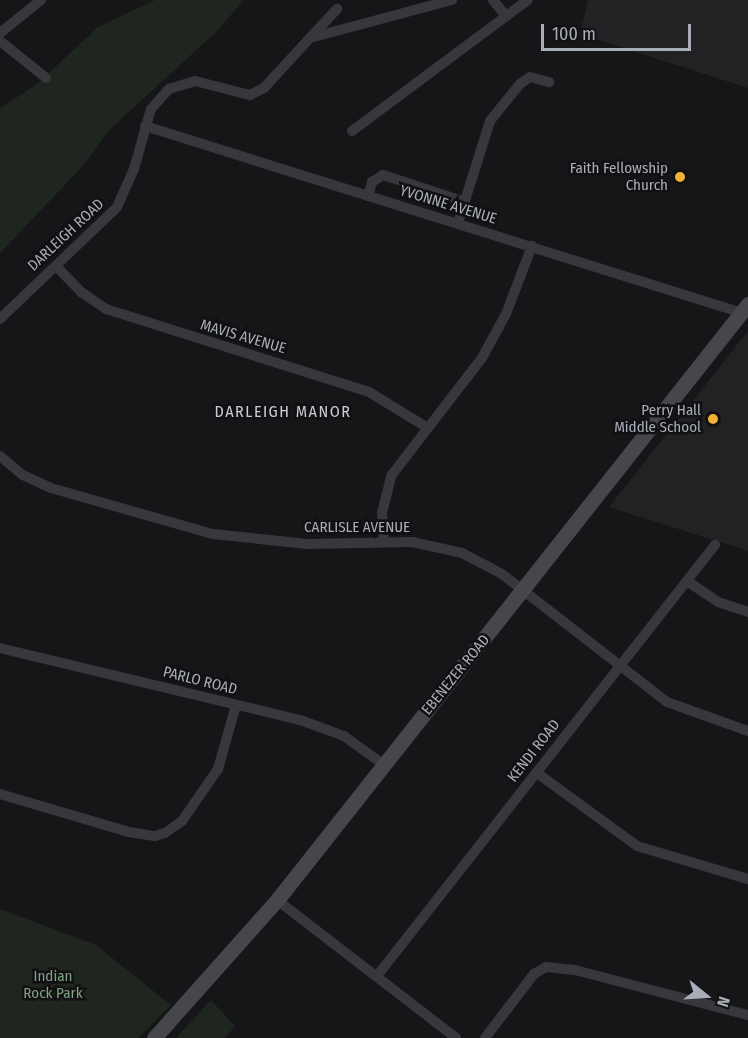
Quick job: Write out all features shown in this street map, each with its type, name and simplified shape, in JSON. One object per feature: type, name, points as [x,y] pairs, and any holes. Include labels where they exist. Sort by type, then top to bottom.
[{"type":"street","points":[[0,33],[41,0]]},
{"type":"street","points":[[310,38],[452,0]]},
{"type":"street","points":[[493,0],[506,16]]},
{"type":"street","points":[[352,130],[528,0]]},
{"type":"street","name":"DARLEIGH ROAD","points":[[0,319],[117,207],[131,176],[145,126],[155,102],[181,83],[201,82],[241,96],[254,94],[337,9]]},
{"type":"street","points":[[0,41],[46,78]]},
{"type":"street","points":[[458,223],[490,121],[505,100],[530,77],[549,82]]},
{"type":"street","name":"YVONNE AVENUE","points":[[145,126],[532,246],[745,308]]},
{"type":"street","points":[[368,196],[372,182],[383,175],[465,202]]},
{"type":"street","points":[[384,541],[382,513],[387,485],[397,466],[469,377],[497,333],[532,246]]},
{"type":"street","name":"MAVIS AVENUE","points":[[56,266],[81,292],[106,309],[369,392],[428,428]]},
{"type":"street","name":"EBENEZER ROAD","points":[[154,1038],[277,900],[745,308]]},
{"type":"street","name":"CARLISLE AVENUE","points":[[0,456],[23,475],[51,488],[213,534],[307,544],[384,541],[428,543],[454,550],[489,566],[676,707],[748,731]]},
{"type":"street","name":"KENDI ROAD","points":[[377,976],[715,545]]},
{"type":"street","points":[[687,581],[718,602],[748,612]]},
{"type":"street","name":"PARLO ROAD","points":[[0,648],[322,727],[344,736],[384,765]]},
{"type":"street","points":[[0,794],[129,832],[165,833],[182,821],[218,769],[236,705]]},
{"type":"street","points":[[537,772],[637,846],[748,879]]},
{"type":"street","points":[[277,900],[456,1038]]},
{"type":"street","points":[[485,1038],[534,974],[546,967],[575,970],[748,1016]]},
{"type":"shaded area","points":[[588,0],[748,0],[748,88],[580,34]]},
{"type":"shaded area","name":"Perry Hall Middle School","points":[[748,331],[748,551],[609,507]]},
{"type":"green space","points":[[155,0],[244,0],[215,33],[108,131],[83,166],[0,253],[0,108],[36,85],[98,27]]},
{"type":"green space","name":"Indian Rock Park","points":[[0,909],[96,945],[171,1005],[138,1038],[0,1038]]},
{"type":"green space","points":[[211,1000],[235,1026],[225,1038],[176,1038]]},
{"type":"place","name":"Faith Fellowship Church","points":[[680,177]]},
{"type":"place","name":"Perry Hall Middle School","points":[[713,419]]},
{"type":"district","name":"DARLEIGH MANOR","points":[[283,412]]}]
